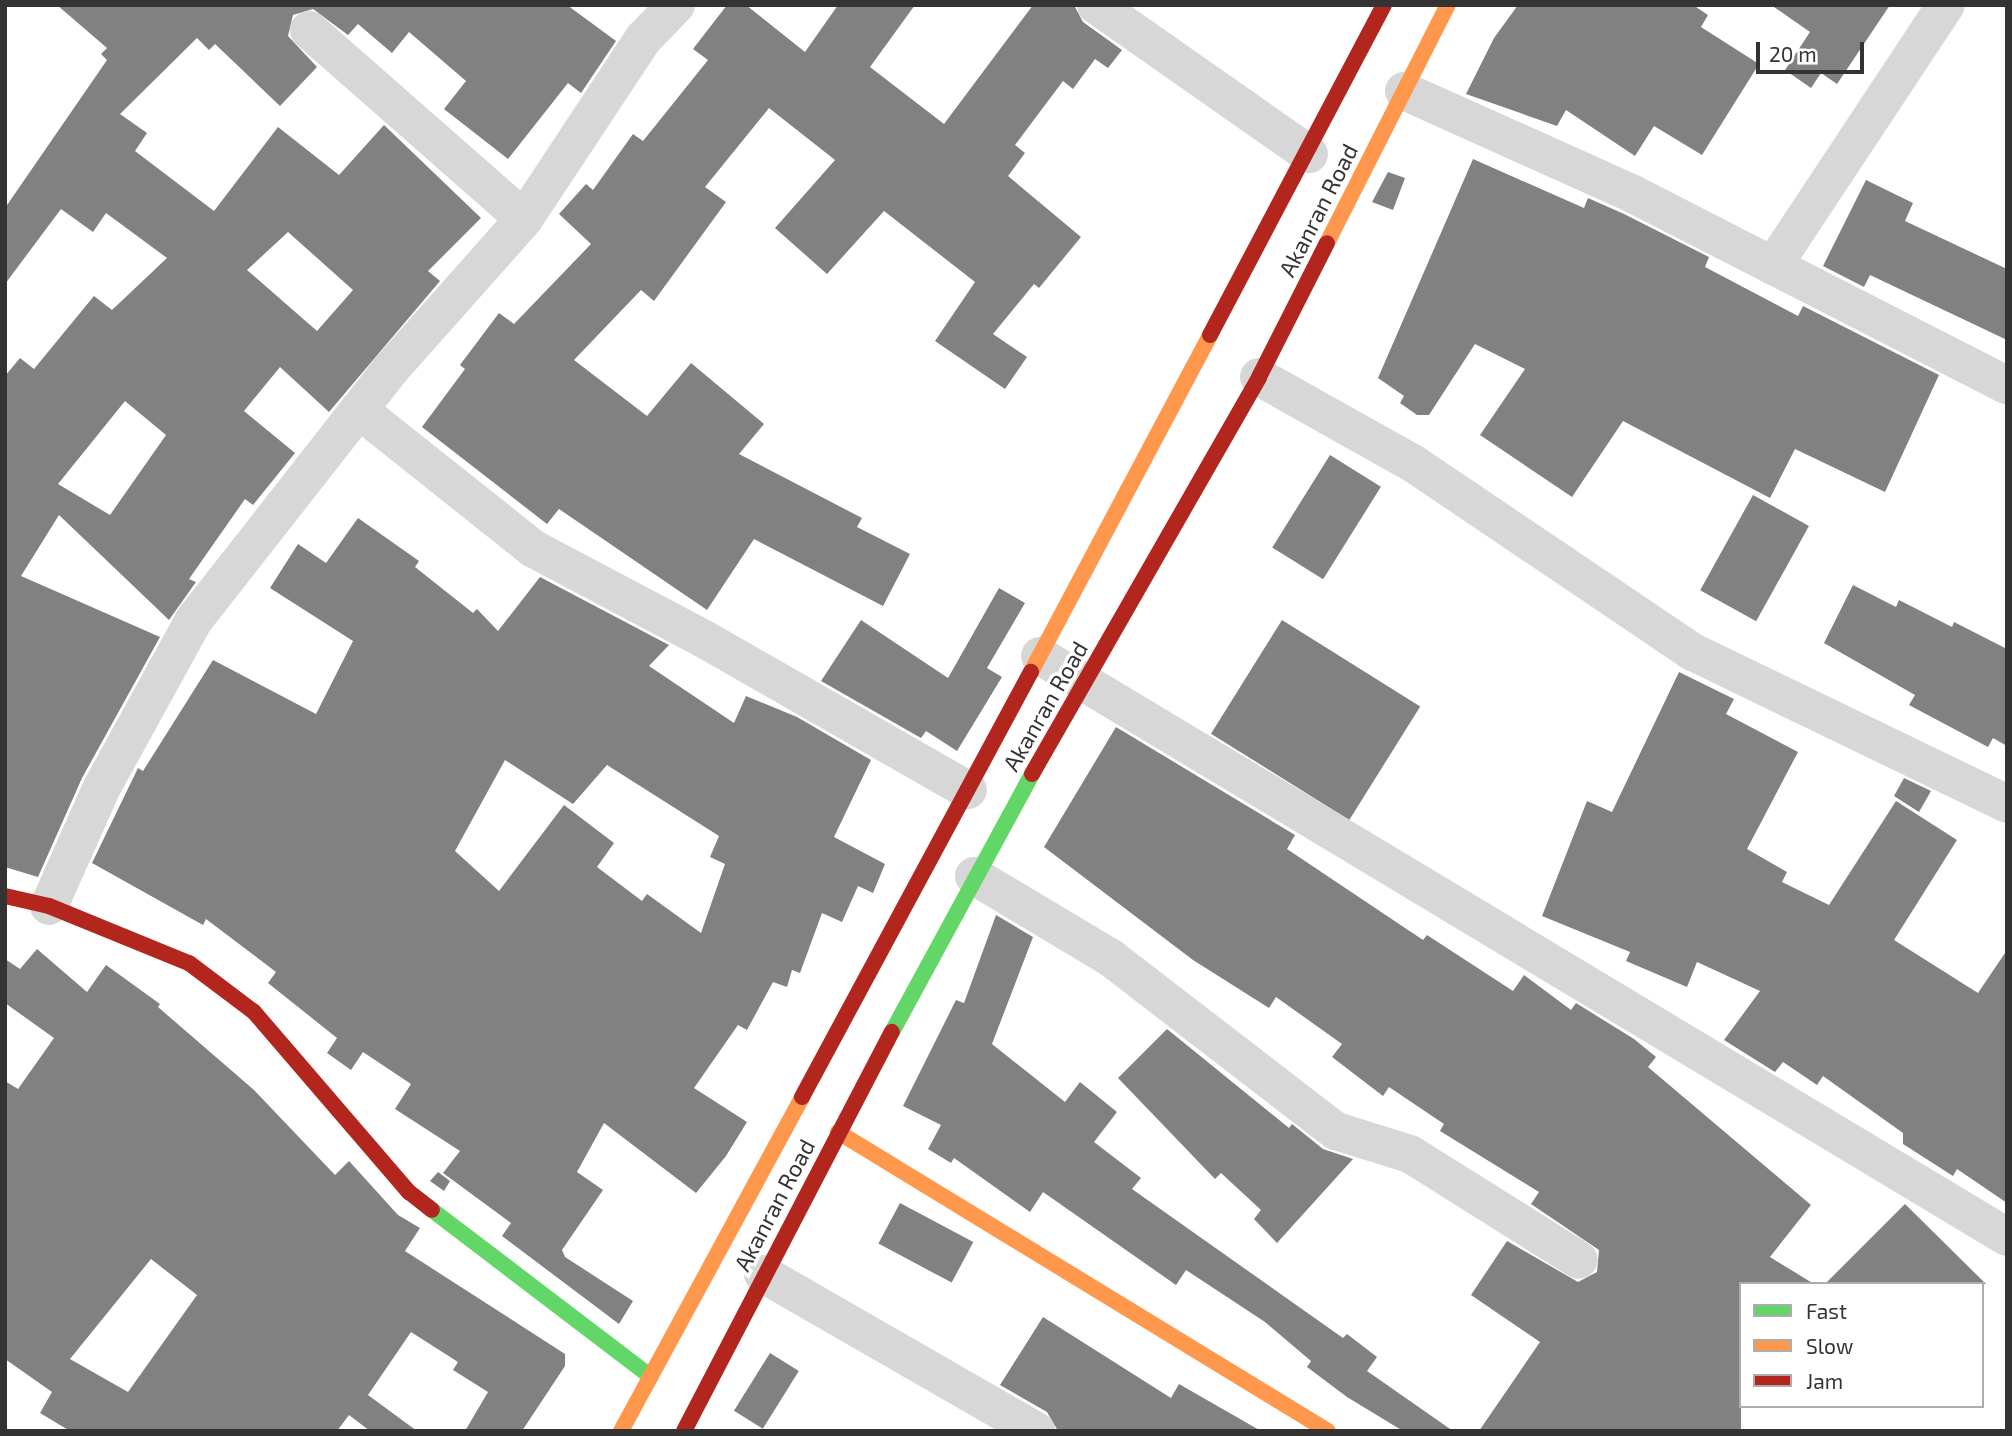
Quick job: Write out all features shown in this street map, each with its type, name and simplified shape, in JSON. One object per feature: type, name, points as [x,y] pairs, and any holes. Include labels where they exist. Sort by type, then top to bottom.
[{"type":"main road","name":"Akanran Road","points":[[621,1431],[1309,154],[1384,5]]},
{"type":"main road","name":"Akanran Road","points":[[684,1431],[763,1274],[974,876],[1259,377],[1448,5]]},
{"type":"main road","points":[[5,896],[49,906],[189,963],[254,1012],[409,1192],[651,1377]]},
{"type":"main road","points":[[838,1132],[1328,1431]]},
{"type":"street","points":[[49,906],[101,789],[194,620],[359,410],[524,219],[644,38],[676,5]]},
{"type":"street","points":[[1096,5],[1309,154]]},
{"type":"street","points":[[1773,266],[1946,5]]},
{"type":"street","points":[[309,30],[524,219]]},
{"type":"street","points":[[1404,91],[1633,194],[2007,385]]},
{"type":"street","points":[[1259,377],[1414,464],[1693,652],[2007,804]]},
{"type":"street","points":[[359,410],[534,549],[704,639],[968,790]]},
{"type":"street","points":[[1040,656],[2007,1237]]},
{"type":"street","points":[[974,876],[1111,958],[1336,1131],[1410,1154],[1579,1260]]},
{"type":"street","points":[[763,1274],[1036,1431]]},
{"type":"building","points":[[57,5],[567,5],[616,41],[581,93],[568,83],[508,159],[444,109],[466,81],[409,32],[392,53],[358,24],[348,35],[313,9],[293,15],[288,36],[317,67],[280,106],[215,44],[209,50],[197,38],[120,114],[147,133],[135,151],[214,211],[278,127],[339,175],[384,125],[481,218],[428,271],[440,281],[329,412],[280,367],[244,411],[295,453],[253,505],[245,499],[189,579],[196,582],[169,620],[59,515],[21,576],[160,637],[82,778],[38,877],[5,867],[5,376],[20,358],[34,369],[94,296],[112,310],[167,258],[106,213],[93,232],[61,209],[5,284],[5,208],[107,60],[101,54],[107,48]],"holes":[[[288,232],[353,290],[317,331],[247,270]],[[125,401],[166,435],[110,515],[58,484]]]},
{"type":"building","points":[[727,5],[746,5],[805,52],[838,5],[915,5],[870,67],[944,124],[1033,5],[1074,5],[1083,22],[1122,50],[1108,68],[1095,59],[1073,89],[1063,81],[1015,145],[1025,153],[1008,176],[1081,237],[1039,288],[1034,284],[993,334],[1027,357],[1005,389],[935,341],[975,282],[884,211],[827,274],[775,228],[835,160],[769,108],[705,187],[726,202],[654,301],[641,290],[574,360],[647,416],[691,363],[764,424],[739,454],[862,518],[857,527],[910,554],[883,606],[754,539],[707,610],[559,509],[547,524],[422,427],[465,369],[460,365],[499,313],[514,324],[591,244],[559,214],[586,184],[593,190],[633,134],[643,141],[708,60],[693,49]]},
{"type":"building","points":[[1518,5],[1693,5],[1708,15],[1701,27],[1759,64],[1702,155],[1654,126],[1635,156],[1566,110],[1557,126],[1466,94],[1494,38]]},
{"type":"building","points":[[1771,5],[1890,5],[1837,84],[1821,73],[1811,88],[1785,70],[1810,32]]},
{"type":"building","points":[[1473,159],[1584,208],[1588,198],[1624,214],[1709,257],[1705,267],[1798,316],[1803,306],[1939,375],[1885,492],[1795,449],[1770,498],[1623,421],[1572,497],[1480,435],[1525,369],[1475,344],[1429,415],[1417,415],[1400,403],[1404,396],[1378,378]]},
{"type":"building","points":[[1388,172],[1405,178],[1393,210],[1372,202]]},
{"type":"building","points":[[1866,180],[1913,203],[1905,221],[2007,269],[2007,340],[1870,275],[1864,287],[1823,266]]},
{"type":"building","points":[[1330,455],[1381,487],[1323,579],[1272,547]]},
{"type":"building","points":[[1753,495],[1809,526],[1756,621],[1700,590]]},
{"type":"building","points":[[358,518],[419,561],[415,567],[473,613],[477,609],[498,631],[540,577],[669,645],[649,666],[734,723],[746,696],[797,717],[871,760],[834,837],[885,864],[873,893],[858,886],[842,922],[822,913],[800,973],[792,970],[787,987],[773,982],[747,1030],[738,1025],[694,1088],[747,1122],[726,1156],[696,1193],[604,1123],[577,1172],[603,1190],[562,1250],[565,1257],[633,1301],[619,1324],[502,1236],[511,1223],[443,1173],[460,1151],[395,1109],[411,1084],[363,1052],[351,1070],[327,1053],[337,1038],[268,983],[276,972],[206,919],[203,925],[92,863],[138,768],[143,771],[213,660],[316,714],[353,641],[270,588],[298,544],[326,563]],"holes":[[[505,760],[573,804],[607,765],[719,836],[710,857],[725,864],[701,933],[647,894],[642,901],[597,867],[614,843],[564,805],[499,891],[455,851]]]},
{"type":"building","points":[[1853,585],[1896,607],[1899,600],[1952,627],[1954,622],[2007,649],[2007,746],[1993,738],[1988,747],[1909,705],[1915,695],[1824,643]]},
{"type":"building","points":[[999,588],[1025,603],[987,668],[1002,677],[957,751],[926,731],[921,738],[821,681],[861,620],[948,678]]},
{"type":"building","points":[[1282,620],[1420,706],[1349,820],[1211,734]]},
{"type":"building","points":[[1679,672],[1734,699],[1726,714],[1798,752],[1747,849],[1787,872],[1782,882],[1829,905],[1896,801],[1957,840],[1894,940],[1978,993],[2007,950],[2007,1203],[1957,1169],[1953,1176],[1903,1144],[1903,1133],[1823,1076],[1817,1085],[1783,1062],[1775,1072],[1724,1040],[1760,991],[1697,962],[1687,987],[1626,961],[1630,952],[1542,916],[1587,801],[1612,812]]},
{"type":"building","points":[[1116,727],[1295,835],[1287,849],[1423,940],[1427,935],[1513,991],[1524,975],[1571,1010],[1576,1003],[1634,1039],[1656,1057],[1648,1067],[1811,1205],[1770,1257],[1811,1282],[1739,1282],[1741,1431],[1479,1431],[1540,1342],[1471,1295],[1507,1241],[1578,1282],[1597,1272],[1599,1250],[1531,1204],[1539,1192],[1440,1131],[1444,1124],[1389,1087],[1383,1096],[1332,1057],[1342,1044],[1276,997],[1269,1008],[1193,960],[1044,847]]},
{"type":"building","points":[[1904,778],[1931,791],[1919,812],[1894,796]]},
{"type":"building","points":[[996,915],[1033,937],[992,1044],[1065,1102],[1080,1082],[1117,1112],[1094,1142],[1141,1178],[1132,1189],[1343,1338],[1347,1334],[1377,1357],[1367,1371],[1453,1431],[1403,1431],[1347,1397],[1307,1367],[1311,1361],[1265,1322],[1186,1270],[1176,1285],[1043,1192],[1030,1212],[954,1158],[951,1163],[928,1149],[941,1125],[903,1106],[956,1000],[964,1003]]},
{"type":"building","points":[[37,949],[87,992],[106,965],[160,1004],[158,1007],[254,1090],[335,1175],[349,1161],[398,1215],[420,1228],[405,1251],[565,1354],[565,1366],[522,1431],[465,1431],[488,1392],[453,1370],[458,1362],[411,1332],[368,1395],[417,1431],[370,1431],[349,1415],[337,1431],[70,1431],[40,1413],[52,1392],[5,1359],[5,1081],[18,1089],[54,1038],[5,1003],[5,959],[20,969]],"holes":[[[151,1259],[197,1295],[128,1392],[70,1359]]]},
{"type":"building","points":[[1167,1029],[1289,1128],[1292,1124],[1323,1149],[1353,1159],[1277,1243],[1254,1219],[1261,1210],[1221,1173],[1215,1179],[1118,1078]]},
{"type":"building","points":[[438,1172],[450,1181],[444,1191],[430,1181]]},
{"type":"building","points":[[900,1203],[973,1242],[952,1283],[878,1244]]},
{"type":"building","points":[[1905,1204],[1984,1282],[1827,1282]]},
{"type":"building","points":[[1043,1317],[1171,1398],[1179,1384],[1261,1431],[1058,1431],[1047,1412],[1000,1385]]},
{"type":"building","points":[[770,1353],[799,1371],[763,1429],[734,1411]]},
{"type":"traffic: fast","points":[[892,1032],[1032,774]]},
{"type":"traffic: fast","points":[[432,1210],[651,1377]]},
{"type":"traffic: slow","points":[[1327,243],[1448,5]]},
{"type":"traffic: slow","points":[[1031,672],[1210,335]]},
{"type":"traffic: slow","points":[[621,1431],[802,1097]]},
{"type":"traffic: slow","points":[[838,1132],[1328,1431]]},
{"type":"traffic: jam","points":[[1210,335],[1384,5]]},
{"type":"traffic: jam","points":[[1032,774],[1259,377],[1327,243]]},
{"type":"traffic: jam","points":[[802,1097],[1031,672]]},
{"type":"traffic: jam","points":[[5,896],[49,906],[189,963],[254,1012],[409,1192],[432,1210]]},
{"type":"traffic: jam","points":[[684,1431],[892,1032]]}]
